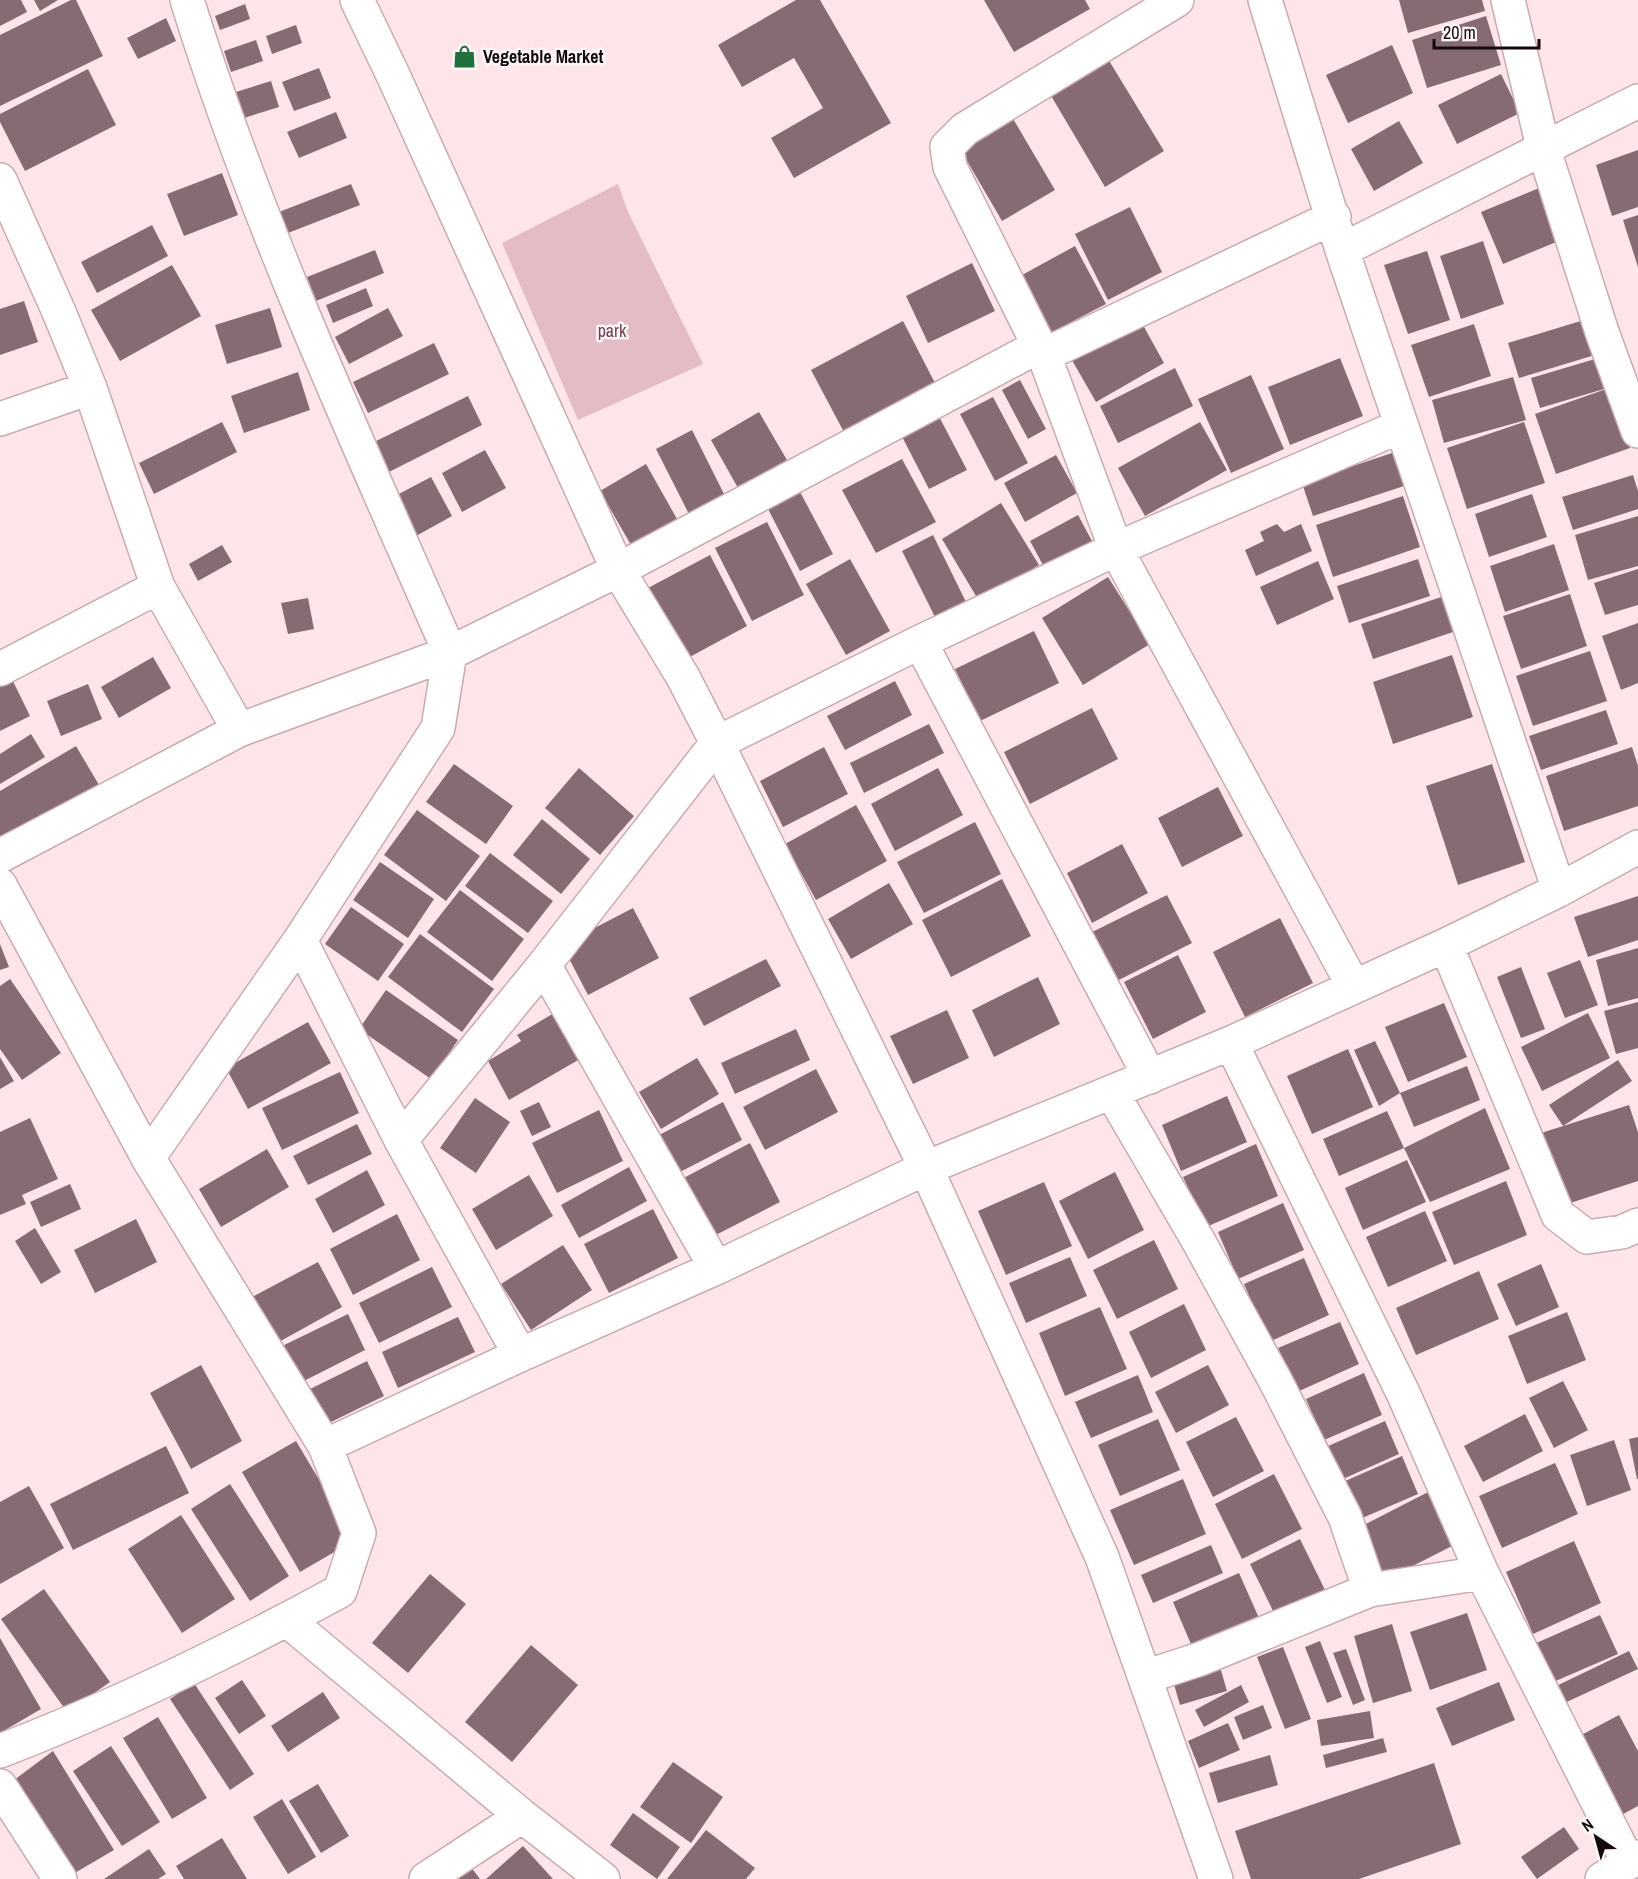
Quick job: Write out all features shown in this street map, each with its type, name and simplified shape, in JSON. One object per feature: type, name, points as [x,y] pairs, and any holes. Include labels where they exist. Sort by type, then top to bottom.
[{"type":"street","points":[[148,1158],[300,940],[438,728],[450,653],[270,238],[211,79],[187,0]]},
{"type":"street","points":[[357,0],[618,570],[683,676],[926,1167],[1102,1557],[1216,1879]]},
{"type":"street","points":[[1177,0],[965,129],[947,147],[950,167],[1042,350],[1116,549],[1354,987]]},
{"type":"street","points":[[1265,0],[1334,217],[1342,250],[1559,890]]},
{"type":"street","points":[[1508,0],[1543,147],[1602,332],[1638,431]]},
{"type":"street","points":[[1342,250],[1638,101]]},
{"type":"street","points":[[0,180],[90,388],[158,587],[239,730]]},
{"type":"street","points":[[0,856],[239,730],[450,653],[618,570],[1042,350],[1334,217]]},
{"type":"street","points":[[0,419],[90,388]]},
{"type":"street","points":[[401,1140],[544,965],[717,743],[920,642],[1116,549],[1401,426]]},
{"type":"street","points":[[0,669],[158,587]]},
{"type":"street","points":[[920,642],[1150,1077]]},
{"type":"street","points":[[325,1446],[520,1355],[716,1268],[926,1167],[1112,1093],[1354,987],[1559,890],[1638,847]]},
{"type":"street","points":[[0,885],[148,1158],[325,1446],[359,1533],[340,1591],[160,1684],[67,1725],[0,1751]]},
{"type":"street","points":[[300,940],[401,1140],[520,1355]]},
{"type":"street","points":[[1446,945],[1558,1215],[1587,1237],[1622,1232],[1638,1225]]},
{"type":"street","points":[[544,965],[716,1268]]},
{"type":"street","points":[[1230,1043],[1404,1395],[1482,1573],[1623,1866]]},
{"type":"street","points":[[1112,1093],[1199,1242],[1275,1380],[1345,1517],[1370,1590]]},
{"type":"street","points":[[1145,1677],[1200,1659],[1370,1590],[1482,1573]]},
{"type":"street","points":[[287,1620],[522,1816],[603,1879]]},
{"type":"street","points":[[0,1786],[60,1879]]},
{"type":"street","points":[[426,1879],[522,1816]]},
{"type":"green space","name":"park","points":[[618,184],[628,212],[703,364],[578,420],[502,243]]},
{"type":"building","points":[[0,0],[21,0],[27,12],[0,26]]},
{"type":"building","points":[[34,0],[58,0],[40,11]]},
{"type":"building","points":[[71,0],[76,0],[103,56],[0,106],[0,35]]},
{"type":"building","points":[[796,0],[820,0],[891,123],[794,178],[771,138],[823,108],[794,58],[742,87],[718,45]]},
{"type":"building","points":[[984,0],[1085,0],[1090,9],[1014,52]]},
{"type":"building","points":[[1399,0],[1482,0],[1485,11],[1408,33]]},
{"type":"building","points":[[245,4],[250,19],[220,30],[215,16]]},
{"type":"building","points":[[1486,16],[1501,65],[1427,88],[1412,40]]},
{"type":"building","points":[[166,18],[176,41],[138,59],[127,38]]},
{"type":"building","points":[[296,25],[302,43],[272,54],[266,36]]},
{"type":"building","points":[[256,40],[263,61],[231,72],[224,51]]},
{"type":"building","points":[[1392,45],[1413,93],[1348,123],[1326,75]]},
{"type":"building","points":[[1105,54],[1164,151],[1105,187],[1047,89]]},
{"type":"building","points":[[319,68],[331,98],[294,111],[282,82]]},
{"type":"building","points":[[88,69],[116,125],[25,171],[0,122],[0,114]]},
{"type":"building","points":[[1501,74],[1520,113],[1457,144],[1438,105]]},
{"type":"building","points":[[271,81],[279,107],[244,118],[236,92]]},
{"type":"building","points":[[336,112],[347,138],[299,158],[287,132]]},
{"type":"building","points":[[1012,117],[1055,190],[1002,221],[959,147]]},
{"type":"building","points":[[1399,121],[1423,163],[1374,191],[1351,149]]},
{"type":"building","points":[[1638,150],[1638,207],[1612,216],[1596,165]]},
{"type":"building","points":[[222,173],[238,215],[184,236],[167,194]]},
{"type":"building","points":[[351,184],[360,205],[288,233],[279,212]]},
{"type":"building","points":[[1549,184],[1571,236],[1503,264],[1481,212]]},
{"type":"building","points":[[1130,207],[1162,272],[1108,300],[1075,234]]},
{"type":"building","points":[[1638,215],[1638,267],[1623,220]]},
{"type":"building","points":[[152,225],[168,256],[97,293],[81,262]]},
{"type":"building","points":[[1483,241],[1504,304],[1461,319],[1440,256]]},
{"type":"building","points":[[1075,246],[1106,304],[1052,332],[1022,275]]},
{"type":"building","points":[[375,250],[384,273],[316,301],[307,277]]},
{"type":"building","points":[[1427,251],[1450,320],[1408,334],[1384,265]]},
{"type":"building","points":[[972,263],[995,311],[928,343],[906,296]]},
{"type":"building","points":[[172,265],[201,316],[120,361],[91,310]]},
{"type":"building","points":[[366,288],[373,306],[333,323],[326,305]]},
{"type":"building","points":[[24,301],[38,342],[0,355],[0,309]]},
{"type":"building","points":[[270,308],[282,347],[227,364],[215,325]]},
{"type":"building","points":[[388,308],[403,336],[349,364],[335,337]]},
{"type":"building","points":[[1138,316],[1164,363],[1096,402],[1069,355]]},
{"type":"building","points":[[1584,320],[1595,355],[1519,378],[1508,343]]},
{"type":"building","points":[[903,321],[936,385],[845,434],[811,370]]},
{"type":"building","points":[[1474,324],[1491,376],[1429,397],[1411,345]]},
{"type":"building","points":[[434,343],[449,374],[368,413],[353,382]]},
{"type":"building","points":[[1340,358],[1363,416],[1290,445],[1268,387]]},
{"type":"building","points":[[1595,359],[1604,389],[1540,408],[1531,378]]},
{"type":"building","points":[[1175,368],[1193,406],[1118,443],[1100,406]]},
{"type":"building","points":[[298,372],[310,410],[244,433],[231,396]]},
{"type":"building","points":[[1251,375],[1284,449],[1231,473],[1198,399]]},
{"type":"building","points":[[1513,377],[1526,420],[1444,443],[1432,400]]},
{"type":"building","points":[[1020,380],[1046,429],[1028,439],[1002,390]]},
{"type":"building","points":[[1609,388],[1630,448],[1556,474],[1535,414]]},
{"type":"building","points":[[468,396],[482,425],[387,473],[372,443]]},
{"type":"building","points":[[993,397],[1028,463],[995,481],[960,414]]},
{"type":"building","points":[[933,405],[967,470],[929,489],[896,425]]},
{"type":"building","points":[[759,412],[787,460],[738,488],[711,440]]},
{"type":"building","points":[[222,422],[237,452],[154,494],[139,463]]},
{"type":"building","points":[[1200,422],[1227,470],[1145,516],[1118,468]]},
{"type":"building","points":[[1524,422],[1545,483],[1467,509],[1447,448]]},
{"type":"building","points":[[692,430],[727,500],[691,518],[656,449]]},
{"type":"building","points":[[485,450],[506,488],[462,512],[442,473]]},
{"type":"building","points":[[1392,453],[1404,486],[1313,516],[1302,483]]},
{"type":"building","points":[[1056,455],[1077,493],[1025,522],[1004,483]]},
{"type":"building","points":[[902,459],[936,522],[876,553],[842,490]]},
{"type":"building","points":[[646,464],[677,519],[631,545],[600,491]]},
{"type":"building","points":[[1633,475],[1638,491],[1638,509],[1573,530],[1562,497]]},
{"type":"building","points":[[431,477],[452,516],[416,536],[395,496]]},
{"type":"building","points":[[799,490],[833,554],[800,571],[767,507]]},
{"type":"building","points":[[1532,494],[1547,537],[1489,557],[1475,514]]},
{"type":"building","points":[[1403,496],[1420,547],[1333,577],[1316,525]]},
{"type":"building","points":[[1001,503],[1039,565],[979,601],[942,539]]},
{"type":"building","points":[[1078,515],[1092,541],[1044,567],[1030,541]]},
{"type":"building","points":[[1638,516],[1638,566],[1588,580],[1575,535]]},
{"type":"building","points":[[767,522],[804,595],[752,621],[715,548]]},
{"type":"building","points":[[1277,524],[1284,532],[1301,524],[1312,551],[1256,576],[1245,550],[1264,541],[1260,532]]},
{"type":"building","points":[[933,535],[966,602],[935,617],[902,551]]},
{"type":"building","points":[[1554,544],[1569,590],[1505,612],[1490,566]]},
{"type":"building","points":[[222,545],[232,562],[198,581],[189,564]]},
{"type":"building","points":[[710,555],[747,626],[686,659],[648,588]]},
{"type":"building","points":[[850,559],[890,631],[846,655],[806,584]]},
{"type":"building","points":[[1418,559],[1430,596],[1349,623],[1337,586]]},
{"type":"building","points":[[1318,561],[1334,599],[1277,625],[1260,587]]},
{"type":"building","points":[[1638,569],[1638,605],[1605,615],[1594,583]]},
{"type":"building","points":[[1108,577],[1150,644],[1083,685],[1042,618]]},
{"type":"building","points":[[1570,594],[1587,646],[1521,669],[1503,616]]},
{"type":"building","points":[[1447,595],[1459,630],[1373,659],[1361,624]]},
{"type":"building","points":[[308,598],[314,629],[288,634],[281,603]]},
{"type":"building","points":[[1638,623],[1638,683],[1621,690],[1602,636]]},
{"type":"building","points":[[1034,631],[1059,683],[980,721],[955,669]]},
{"type":"building","points":[[1590,651],[1607,701],[1533,726],[1516,676]]},
{"type":"building","points":[[1452,655],[1473,717],[1393,744],[1373,682]]},
{"type":"building","points":[[153,657],[171,688],[119,718],[101,687]]},
{"type":"building","points":[[7,669],[30,716],[0,731],[0,672]]},
{"type":"building","points":[[895,681],[912,715],[845,750],[827,716]]},
{"type":"building","points":[[88,684],[102,719],[61,736],[47,701]]},
{"type":"building","points":[[1092,708],[1118,759],[1030,804],[1004,752]]},
{"type":"building","points":[[1606,710],[1618,744],[1541,770],[1529,736]]},
{"type":"building","points":[[929,724],[944,753],[864,793],[850,763]]},
{"type":"building","points":[[31,734],[45,757],[0,784],[0,754]]},
{"type":"building","points":[[76,746],[99,785],[0,843],[0,791]]},
{"type":"building","points":[[824,747],[848,794],[783,827],[760,781]]},
{"type":"building","points":[[1632,747],[1638,766],[1638,806],[1564,831],[1546,776]]},
{"type":"building","points":[[454,764],[513,806],[486,844],[426,802]]},
{"type":"building","points":[[1492,764],[1525,862],[1458,885],[1426,786]]},
{"type":"building","points":[[579,768],[634,816],[600,855],[545,808]]},
{"type":"building","points":[[938,768],[963,815],[895,851],[871,804]]},
{"type":"building","points":[[1218,787],[1243,836],[1182,867],[1158,818]]},
{"type":"building","points":[[856,805],[887,861],[816,900],[785,844]]},
{"type":"building","points":[[417,810],[480,856],[446,901],[384,855]]},
{"type":"building","points":[[542,819],[590,859],[561,894],[513,855]]},
{"type":"building","points":[[975,822],[1001,874],[924,913],[897,862]]},
{"type":"building","points":[[1122,844],[1148,893],[1092,923],[1067,873]]},
{"type":"building","points":[[490,853],[553,901],[528,933],[465,886]]},
{"type":"building","points":[[380,862],[434,899],[408,938],[353,900]]},
{"type":"building","points":[[1002,879],[1031,936],[951,977],[922,920]]},
{"type":"building","points":[[889,883],[913,924],[851,959],[828,919]]},
{"type":"building","points":[[460,890],[524,939],[492,981],[427,932]]},
{"type":"building","points":[[1167,895],[1192,943],[1103,988],[1078,939]]},
{"type":"building","points":[[1638,896],[1638,940],[1588,957],[1574,917]]},
{"type":"building","points":[[351,907],[404,944],[378,981],[325,944]]},
{"type":"building","points":[[633,908],[659,958],[588,995],[562,945]]},
{"type":"building","points":[[1280,918],[1313,983],[1245,1017],[1213,952]]},
{"type":"building","points":[[420,934],[494,989],[462,1032],[388,977]]},
{"type":"building","points":[[0,944],[9,967],[0,970]]},
{"type":"building","points":[[1638,948],[1638,998],[1608,1006],[1596,960]]},
{"type":"building","points":[[1178,955],[1206,1012],[1153,1039],[1124,982]]},
{"type":"building","points":[[766,959],[781,986],[704,1026],[689,998]]},
{"type":"building","points":[[1580,960],[1598,1005],[1565,1018],[1547,973]]},
{"type":"building","points":[[1521,967],[1545,1029],[1521,1038],[1497,977]]},
{"type":"building","points":[[1038,977],[1060,1024],[994,1057],[972,1010]]},
{"type":"building","points":[[10,979],[61,1053],[22,1080],[0,1049],[0,986]]},
{"type":"building","points":[[386,990],[458,1040],[431,1079],[359,1029]]},
{"type":"building","points":[[1638,1002],[1638,1048],[1616,1054],[1604,1011]]},
{"type":"building","points":[[1444,1003],[1467,1057],[1408,1082],[1385,1027]]},
{"type":"building","points":[[947,1010],[969,1058],[913,1084],[890,1036]]},
{"type":"building","points":[[554,1013],[580,1059],[509,1100],[488,1061],[521,1041],[517,1035]]},
{"type":"building","points":[[1588,1013],[1610,1058],[1542,1091],[1521,1047]]},
{"type":"building","points":[[308,1022],[331,1063],[248,1109],[226,1068]]},
{"type":"building","points":[[796,1029],[810,1060],[735,1094],[721,1063]]},
{"type":"building","points":[[1375,1041],[1400,1093],[1379,1106],[1354,1050]]},
{"type":"building","points":[[1348,1049],[1373,1107],[1312,1134],[1287,1076]]},
{"type":"building","points":[[0,1057],[14,1081],[0,1089]]},
{"type":"building","points":[[697,1058],[719,1094],[661,1129],[639,1092]]},
{"type":"building","points":[[1618,1060],[1632,1081],[1563,1126],[1549,1105]]},
{"type":"building","points":[[1467,1066],[1480,1100],[1414,1127],[1400,1093]]},
{"type":"building","points":[[816,1069],[838,1112],[765,1150],[743,1107]]},
{"type":"building","points":[[340,1072],[359,1113],[282,1150],[262,1108]]},
{"type":"building","points":[[1227,1096],[1247,1142],[1181,1171],[1162,1125]]},
{"type":"building","points":[[475,1098],[510,1122],[476,1173],[440,1148]]},
{"type":"building","points":[[539,1102],[551,1127],[532,1136],[520,1111]]},
{"type":"building","points":[[723,1102],[742,1140],[678,1173],[659,1135]]},
{"type":"building","points":[[1629,1105],[1638,1132],[1638,1181],[1561,1206],[1538,1134]]},
{"type":"building","points":[[1485,1108],[1510,1169],[1430,1202],[1404,1148]]},
{"type":"building","points":[[599,1110],[623,1161],[557,1193],[532,1143]]},
{"type":"building","points":[[1387,1111],[1404,1148],[1339,1176],[1323,1139]]},
{"type":"building","points":[[30,1118],[58,1179],[22,1195],[26,1204],[0,1215],[0,1132]]},
{"type":"building","points":[[357,1124],[372,1154],[308,1185],[293,1156]]},
{"type":"building","points":[[750,1143],[780,1202],[706,1240],[676,1182]]},
{"type":"building","points":[[1256,1144],[1278,1196],[1206,1227],[1183,1177]]},
{"type":"building","points":[[267,1149],[289,1187],[221,1227],[199,1189]]},
{"type":"building","points":[[1407,1160],[1426,1202],[1363,1230],[1345,1188]]},
{"type":"building","points":[[629,1167],[647,1201],[579,1238],[561,1205]]},
{"type":"building","points":[[367,1170],[385,1205],[333,1233],[315,1199]]},
{"type":"building","points":[[1115,1172],[1144,1230],[1088,1259],[1059,1201]]},
{"type":"building","points":[[529,1175],[553,1216],[496,1250],[472,1209]]},
{"type":"building","points":[[1506,1181],[1527,1235],[1454,1265],[1432,1212]]},
{"type":"building","points":[[1044,1182],[1072,1246],[1006,1275],[978,1211]]},
{"type":"building","points":[[70,1184],[81,1209],[41,1227],[30,1202]]},
{"type":"building","points":[[1283,1203],[1304,1250],[1238,1279],[1218,1232]]},
{"type":"building","points":[[653,1209],[678,1258],[609,1293],[584,1244]]},
{"type":"building","points":[[1425,1211],[1447,1261],[1388,1287],[1366,1237]]},
{"type":"building","points":[[397,1214],[420,1260],[353,1295],[330,1249]]},
{"type":"building","points":[[136,1219],[157,1262],[95,1293],[74,1250]]},
{"type":"building","points":[[35,1228],[61,1272],[41,1284],[15,1241]]},
{"type":"building","points":[[1154,1240],[1178,1289],[1117,1319],[1093,1270]]},
{"type":"building","points":[[563,1245],[592,1290],[531,1330],[501,1284]]},
{"type":"building","points":[[1070,1257],[1087,1296],[1026,1323],[1009,1283]]},
{"type":"building","points":[[1304,1258],[1329,1315],[1269,1342],[1244,1284]]},
{"type":"building","points":[[318,1262],[342,1307],[277,1343],[252,1297]]},
{"type":"building","points":[[1541,1264],[1559,1307],[1516,1326],[1497,1284]]},
{"type":"building","points":[[432,1267],[452,1307],[379,1343],[359,1303]]},
{"type":"building","points":[[1479,1271],[1499,1319],[1416,1355],[1396,1308]]},
{"type":"building","points":[[1184,1304],[1206,1350],[1151,1378],[1129,1332]]},
{"type":"building","points":[[1100,1307],[1127,1369],[1065,1396],[1039,1333]]},
{"type":"building","points":[[1567,1312],[1586,1360],[1527,1384],[1508,1336]]},
{"type":"building","points":[[348,1314],[365,1350],[294,1386],[276,1349]]},
{"type":"building","points":[[458,1317],[475,1352],[398,1388],[382,1352]]},
{"type":"building","points":[[1340,1322],[1359,1364],[1297,1392],[1278,1348]]},
{"type":"building","points":[[367,1361],[384,1396],[327,1424],[310,1389]]},
{"type":"building","points":[[201,1365],[242,1441],[191,1469],[150,1393]]},
{"type":"building","points":[[1208,1365],[1229,1405],[1176,1433],[1155,1392]]},
{"type":"building","points":[[1364,1373],[1382,1415],[1324,1440],[1306,1399]]},
{"type":"building","points":[[1138,1375],[1153,1412],[1091,1438],[1075,1402]]},
{"type":"building","points":[[1563,1381],[1588,1430],[1554,1448],[1529,1398]]},
{"type":"building","points":[[1525,1414],[1543,1451],[1483,1482],[1464,1446]]},
{"type":"building","points":[[1236,1417],[1264,1471],[1213,1497],[1186,1442]]},
{"type":"building","points":[[1158,1419],[1180,1470],[1120,1496],[1098,1445]]},
{"type":"building","points":[[1385,1421],[1399,1454],[1334,1483],[1319,1450]]},
{"type":"building","points":[[1638,1437],[1638,1479],[1637,1479],[1629,1439]]},
{"type":"building","points":[[1614,1440],[1631,1490],[1587,1506],[1570,1455]]},
{"type":"building","points":[[296,1441],[355,1540],[300,1572],[242,1472]]},
{"type":"building","points":[[166,1446],[189,1493],[73,1550],[50,1504]]},
{"type":"building","points":[[1402,1456],[1418,1494],[1360,1519],[1343,1482]]},
{"type":"building","points":[[1555,1463],[1578,1514],[1502,1548],[1479,1496]]},
{"type":"building","points":[[1274,1474],[1302,1529],[1242,1559],[1215,1504]]},
{"type":"building","points":[[1183,1479],[1206,1534],[1134,1565],[1110,1510]]},
{"type":"building","points":[[230,1484],[289,1576],[250,1601],[191,1509]]},
{"type":"building","points":[[29,1486],[64,1548],[0,1584],[0,1502]]},
{"type":"building","points":[[1432,1490],[1458,1543],[1387,1579],[1360,1527]]},
{"type":"building","points":[[181,1515],[235,1599],[182,1633],[128,1549]]},
{"type":"building","points":[[1300,1539],[1328,1596],[1278,1621],[1250,1564]]},
{"type":"building","points":[[1574,1541],[1601,1603],[1533,1634],[1506,1572]]},
{"type":"building","points":[[1211,1545],[1223,1573],[1153,1603],[1141,1575]]},
{"type":"building","points":[[1239,1573],[1263,1627],[1196,1656],[1173,1602]]},
{"type":"building","points":[[430,1574],[466,1604],[408,1673],[372,1643]]},
{"type":"building","points":[[44,1589],[110,1682],[67,1712],[1,1619]]},
{"type":"building","points":[[1467,1613],[1487,1670],[1430,1690],[1410,1632]]},
{"type":"building","points":[[1600,1615],[1618,1654],[1551,1683],[1534,1644]]},
{"type":"building","points":[[1392,1624],[1412,1691],[1373,1703],[1354,1636]]},
{"type":"building","points":[[0,1638],[41,1709],[0,1733]]},
{"type":"building","points":[[1320,1641],[1342,1697],[1327,1703],[1305,1647]]},
{"type":"building","points":[[531,1645],[578,1685],[512,1762],[465,1722]]},
{"type":"building","points":[[1283,1647],[1311,1719],[1285,1729],[1257,1657]]},
{"type":"building","points":[[1346,1649],[1365,1700],[1353,1705],[1333,1653]]},
{"type":"building","points":[[1629,1651],[1638,1669],[1558,1706],[1550,1689]]},
{"type":"building","points":[[1220,1667],[1227,1691],[1180,1705],[1173,1681]]},
{"type":"building","points":[[242,1680],[266,1716],[239,1734],[215,1698]]},
{"type":"building","points":[[1499,1682],[1515,1720],[1452,1746],[1436,1708]]},
{"type":"building","points":[[194,1683],[254,1774],[230,1790],[170,1699]]},
{"type":"building","points":[[1241,1685],[1249,1702],[1204,1727],[1195,1710]]},
{"type":"building","points":[[323,1692],[340,1718],[288,1752],[271,1726]]},
{"type":"building","points":[[1263,1705],[1272,1728],[1243,1740],[1234,1717]]},
{"type":"building","points":[[1370,1711],[1374,1738],[1321,1746],[1317,1720]]},
{"type":"building","points":[[1619,1715],[1638,1751],[1638,1806],[1612,1820],[1570,1741]]},
{"type":"building","points":[[158,1717],[207,1798],[172,1819],[123,1738]]},
{"type":"building","points":[[1228,1723],[1240,1750],[1199,1768],[1188,1741]]},
{"type":"building","points":[[1383,1738],[1387,1752],[1326,1768],[1323,1755]]},
{"type":"building","points":[[111,1746],[160,1822],[122,1846],[73,1771]]},
{"type":"building","points":[[53,1751],[114,1850],[73,1874],[10,1783]]},
{"type":"building","points":[[1270,1755],[1278,1785],[1218,1803],[1209,1773]]},
{"type":"building","points":[[673,1762],[723,1797],[691,1843],[640,1807]]},
{"type":"building","points":[[1434,1763],[1461,1844],[1359,1879],[1251,1879],[1235,1831]]},
{"type":"building","points":[[318,1784],[349,1836],[321,1853],[289,1801]]},
{"type":"building","points":[[282,1799],[316,1857],[288,1874],[253,1817]]},
{"type":"building","points":[[633,1813],[680,1847],[657,1879],[610,1845]]},
{"type":"building","points":[[1564,1827],[1579,1849],[1537,1879],[1521,1857]]},
{"type":"building","points":[[706,1830],[755,1868],[746,1879],[667,1879]]},
{"type":"building","points":[[222,1838],[247,1879],[184,1879],[176,1866]]},
{"type":"building","points":[[523,1846],[553,1879],[486,1879]]},
{"type":"building","points":[[149,1849],[166,1874],[158,1879],[104,1879]]},
{"type":"building","points":[[467,1862],[480,1879],[446,1879]]},
{"type":"place","name":"Vegetable Market","points":[[465,56]]}]
